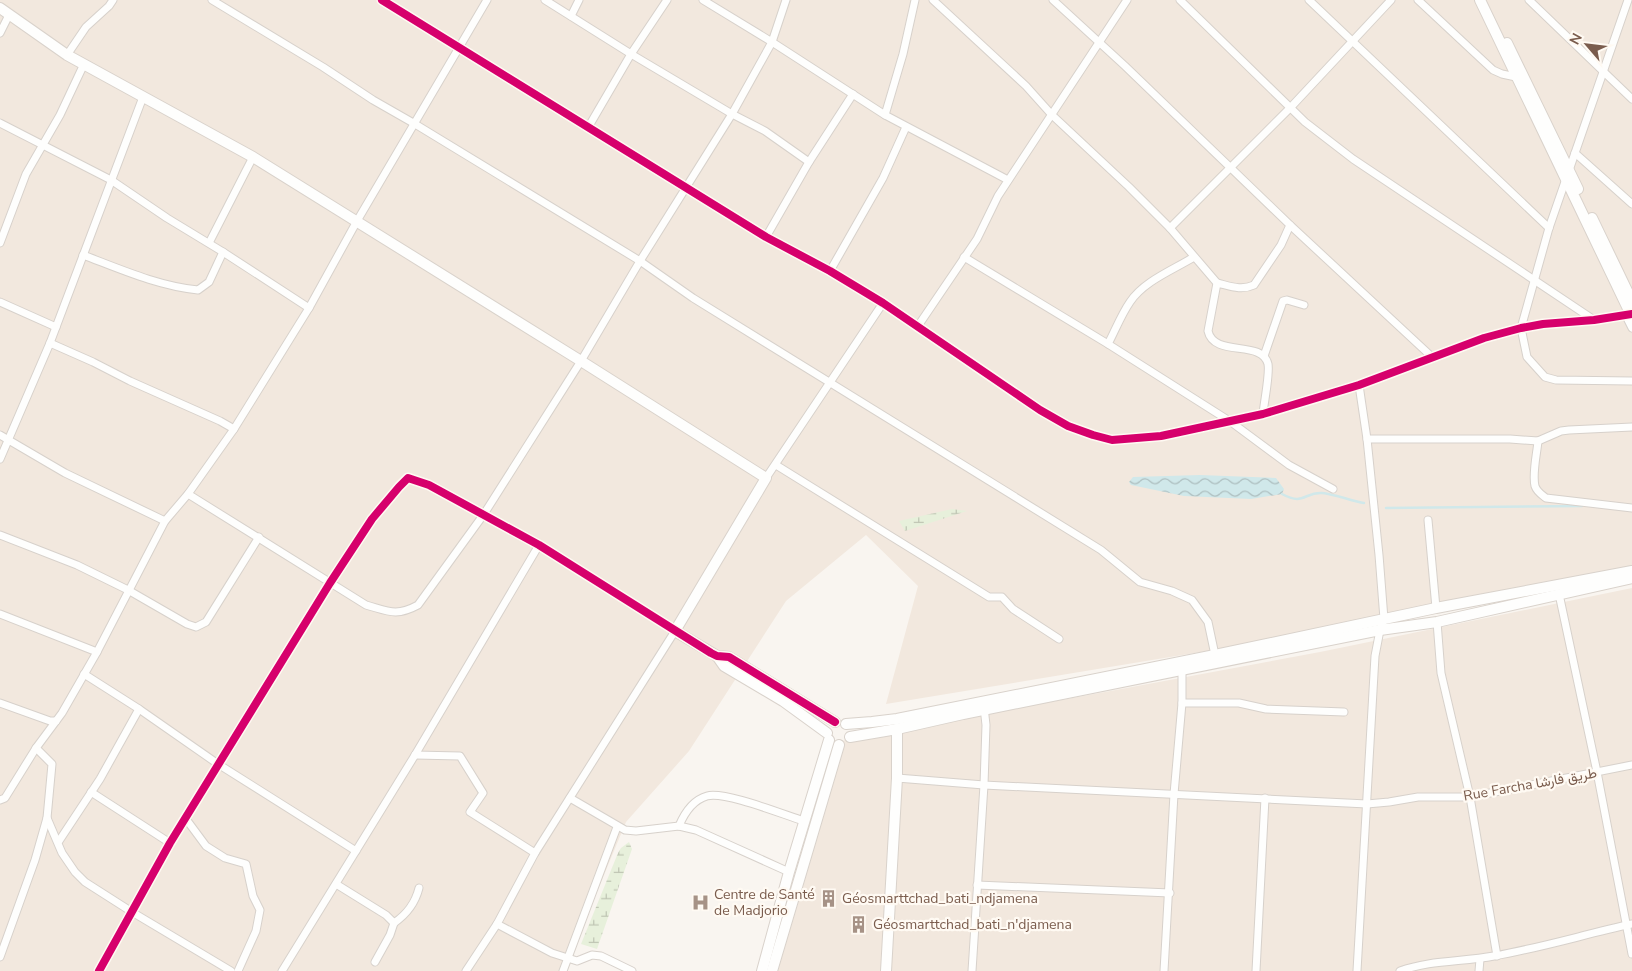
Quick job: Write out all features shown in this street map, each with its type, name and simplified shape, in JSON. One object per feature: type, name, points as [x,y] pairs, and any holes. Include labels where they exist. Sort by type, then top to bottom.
[{"type":"street","points":[[67,55],[86,27],[113,0]]},
{"type":"street","points":[[212,0],[323,67],[372,100],[415,124],[640,261],[692,298],[1101,550],[1140,582],[1172,591],[1192,600],[1208,622],[1215,655]]},
{"type":"street","points":[[382,0],[766,237],[883,302],[1040,410],[1068,426],[1112,440],[1161,436],[1263,414],[1359,385],[1484,338],[1521,328],[1630,315]]},
{"type":"street","points":[[0,800],[5,798],[36,748],[56,721],[84,674],[165,521],[188,494],[234,429],[309,308],[357,221],[487,0]]},
{"type":"street","points":[[545,0],[631,54],[732,114],[765,131],[809,162]]},
{"type":"street","points":[[571,16],[579,0]]},
{"type":"street","points":[[589,126],[631,54],[667,0]]},
{"type":"street","points":[[703,0],[906,127],[1008,180]]},
{"type":"street","points":[[188,494],[366,605],[392,612],[405,612],[418,605],[484,514],[581,361],[640,261],[732,114],[772,42],[786,0]]},
{"type":"street","points":[[885,114],[903,54],[915,0]]},
{"type":"street","points":[[933,0],[1026,86],[1052,115],[1170,228],[1217,283],[1238,288],[1254,286],[1281,245],[1290,225]]},
{"type":"street","points":[[1054,0],[1290,225],[1432,357]]},
{"type":"street","points":[[918,326],[977,239],[1008,180],[1127,0]]},
{"type":"street","points":[[1180,0],[1316,130],[1353,159],[1594,320]]},
{"type":"street","points":[[1309,0],[1549,228]]},
{"type":"street","points":[[1170,228],[1291,107],[1390,0]]},
{"type":"street","points":[[1418,0],[1493,70],[1516,77]]},
{"type":"street","points":[[1480,0],[1516,77],[1632,301]]},
{"type":"street","points":[[1487,0],[1630,315],[1632,328]]},
{"type":"street","points":[[1529,0],[1632,99]]},
{"type":"street","points":[[1628,0],[1549,228],[1521,328],[1527,358],[1545,377],[1556,380],[1632,381]]},
{"type":"street","points":[[0,8],[67,55],[253,157],[766,478]]},
{"type":"street","points":[[0,33],[9,15]]},
{"type":"street","points":[[0,243],[26,174],[60,115],[84,64]]},
{"type":"street","points":[[766,237],[809,162],[853,94]]},
{"type":"street","points":[[0,459],[50,343],[143,96]]},
{"type":"street","points":[[0,123],[111,180],[309,308]]},
{"type":"street","points":[[830,271],[883,178],[906,127]]},
{"type":"street","points":[[1576,153],[1632,204]]},
{"type":"street","points":[[209,243],[253,157]]},
{"type":"street","points":[[0,217],[8,220]]},
{"type":"street","points":[[83,255],[154,280],[198,290],[209,282],[223,252]]},
{"type":"street","points":[[964,257],[1108,344],[1231,422],[1289,465],[1333,490]]},
{"type":"street","points":[[1108,344],[1130,302],[1138,292],[1194,257]]},
{"type":"street","points":[[1217,283],[1208,331],[1209,336],[1216,343],[1256,352],[1264,356],[1268,365],[1263,414]]},
{"type":"street","points":[[1264,356],[1283,301],[1287,300],[1304,305]]},
{"type":"street","points":[[0,302],[56,327]]},
{"type":"street","points":[[466,971],[497,924],[535,853],[675,631],[766,478],[883,302]]},
{"type":"street","points":[[50,343],[234,429]]},
{"type":"street","points":[[1357,971],[1375,656],[1384,619],[1367,439],[1359,385]]},
{"type":"street","points":[[1367,439],[1510,439],[1538,441],[1553,434],[1569,430],[1632,427]]},
{"type":"street","points":[[0,436],[65,472],[165,521]]},
{"type":"street","points":[[1538,441],[1535,487],[1546,498],[1632,508]]},
{"type":"street","points":[[776,464],[988,597],[1002,598],[1013,609],[1059,639]]},
{"type":"street","points":[[99,971],[170,843],[330,584],[372,519],[398,487],[408,478],[429,485],[539,545],[717,656],[729,658],[841,723],[850,730],[850,737],[846,743],[832,740],[783,701],[724,666],[717,656]]},
{"type":"street","points":[[1428,520],[1436,608]]},
{"type":"street","points":[[0,535],[78,565],[196,627],[206,622],[259,537]]},
{"type":"street","points":[[282,971],[415,755],[539,545]]},
{"type":"street","points":[[850,737],[897,729],[984,705],[1215,655],[1436,608],[1632,570]]},
{"type":"street","points":[[772,971],[832,740],[829,726],[841,723],[890,720],[984,705],[1182,669],[1380,630],[1437,622],[1632,578]]},
{"type":"street","points":[[1559,594],[1629,925],[1632,954]]},
{"type":"street","points":[[0,614],[96,652]]},
{"type":"street","points":[[1437,622],[1441,673],[1470,797],[1497,956]]},
{"type":"street","points":[[1164,971],[1170,893],[1174,794],[1182,703],[1182,669]]},
{"type":"street","points":[[84,674],[139,709],[218,764],[356,852]]},
{"type":"street","points":[[1182,703],[1230,702],[1266,709],[1344,712]]},
{"type":"street","points":[[0,703],[50,722],[56,721]]},
{"type":"street","points":[[972,971],[984,784],[986,725],[984,705]]},
{"type":"street","points":[[59,841],[91,792],[139,709]]},
{"type":"street","points":[[886,971],[897,778],[897,729]]},
{"type":"street","points":[[762,971],[804,821],[832,740]]},
{"type":"street","points":[[0,957],[35,860],[47,818],[52,764],[36,748]]},
{"type":"street","points":[[415,755],[460,756],[483,793],[470,812],[535,853]]},
{"type":"street","name":"Rue Farcha طريق فارشا","points":[[897,778],[1367,804],[1418,797],[1470,797],[1632,765]]},
{"type":"street","points":[[91,792],[170,843]]},
{"type":"street","points":[[679,826],[683,815],[693,804],[707,796],[724,796],[804,821]]},
{"type":"street","points":[[570,798],[625,830],[636,831],[679,826],[696,830],[789,872]]},
{"type":"street","points":[[1256,971],[1265,798]]},
{"type":"street","points":[[47,818],[59,841],[62,853],[74,872],[85,882],[231,971]]},
{"type":"street","points":[[186,819],[206,846],[225,858],[246,864],[253,896],[260,910],[256,931],[238,971]]},
{"type":"street","points":[[563,971],[617,826]]},
{"type":"street","points":[[336,884],[386,915],[394,923]]},
{"type":"street","points":[[977,885],[1170,893]]},
{"type":"street","points":[[375,962],[390,935],[394,923],[413,905],[419,888]]},
{"type":"street","points":[[497,924],[552,953],[577,961],[592,955],[601,956],[632,971]]},
{"type":"street","points":[[1400,971],[1436,962],[1497,956],[1629,925]]},
{"type":"street","points":[[1479,971],[1480,959]]},
{"type":"shaded area","points":[[0,0],[1632,0],[1632,570],[1267,641],[886,704],[918,586],[866,535],[786,601],[689,751],[626,822],[564,971],[0,971]]},
{"type":"shaded area","points":[[1632,588],[1632,971],[774,971],[841,741],[1320,652]]},
{"type":"green space","points":[[952,509],[967,511],[905,531],[899,521]]},
{"type":"green space","points":[[629,842],[632,849],[597,949],[581,944],[618,853]]},
{"type":"water","points":[[1200,475],[1276,478],[1284,489],[1282,494],[1251,499],[1184,496],[1131,485],[1129,482],[1133,477]]},
{"type":"waterway","points":[[1282,494],[1300,499],[1311,494],[1322,493],[1364,503]]},
{"type":"waterway","points":[[1386,508],[1582,506]]},
{"type":"cycle path","points":[[382,0],[766,237],[830,271],[883,303],[1040,410],[1068,426],[1112,440],[1161,436],[1263,414],[1359,385],[1484,338],[1521,328],[1632,314]]},
{"type":"cycle path","points":[[99,971],[170,843],[330,583],[372,519],[408,478],[429,485],[539,545],[711,653],[717,656],[729,657],[835,722]]},
{"type":"place","name":"Géosmarttchad_bati_ndjamena","points":[[828,898]]},
{"type":"place","name":"Centre de Santé de Madjorio","points":[[700,902]]},
{"type":"place","name":"Géosmarttchad_bati_n'djamena","points":[[859,924]]}]
